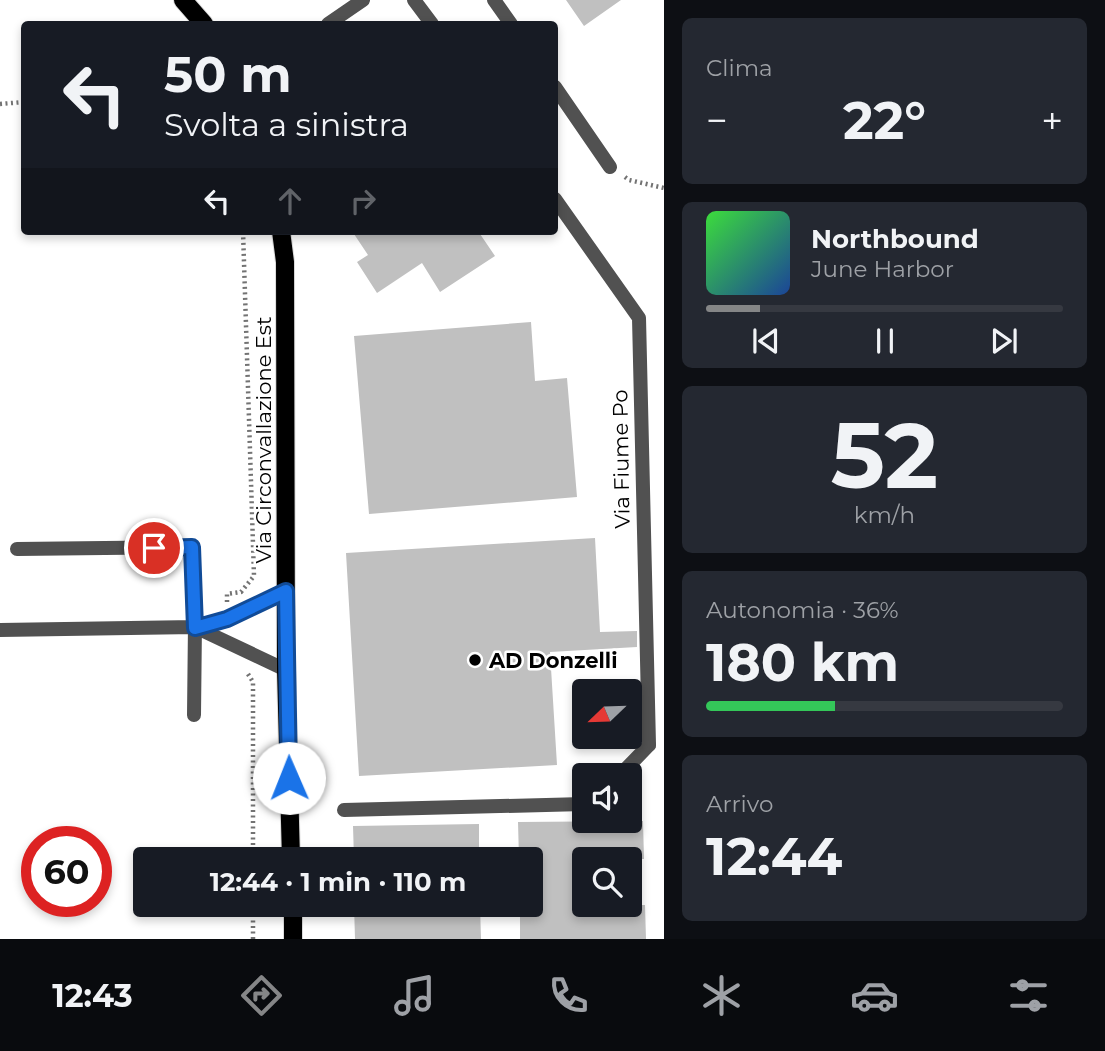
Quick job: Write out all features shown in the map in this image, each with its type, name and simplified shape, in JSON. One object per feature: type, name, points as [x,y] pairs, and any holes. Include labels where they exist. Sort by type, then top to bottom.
[{"type":"main road","points":[[183,0],[201,21]]},
{"type":"main road","name":"Via Circonvallazione Est","points":[[282,235],[285,262],[286,670],[291,847]]},
{"type":"main road","points":[[293,917],[293,939]]},
{"type":"street","points":[[332,21],[363,0]]},
{"type":"street","points":[[414,0],[430,21]]},
{"type":"street","points":[[494,0],[509,21]]},
{"type":"street","points":[[558,91],[610,167]]},
{"type":"street","name":"Via Fiume Po","points":[[558,203],[639,318],[649,745],[632,763]]},
{"type":"street","points":[[17,549],[192,547],[194,715]]},
{"type":"street","points":[[0,630],[195,628],[227,619],[286,591]]},
{"type":"street","points":[[195,628],[286,670]]},
{"type":"street","points":[[344,810],[572,804]]},
{"type":"path","points":[[0,104],[21,102]]},
{"type":"path","points":[[610,167],[629,180],[664,188]]},
{"type":"path","points":[[227,619],[227,594],[241,592],[254,576],[243,235]]},
{"type":"path","points":[[244,666],[253,682],[253,847]]},
{"type":"path","points":[[253,917],[253,939]]},
{"type":"building","points":[[566,0],[621,0],[584,26]]},
{"type":"building","points":[[355,235],[481,235],[495,256],[440,292],[422,263],[377,293],[357,262],[368,255]]},
{"type":"building","points":[[531,322],[535,381],[567,378],[577,497],[369,514],[354,336]]},
{"type":"building","points":[[595,538],[600,632],[637,631],[637,647],[550,652],[557,765],[359,776],[346,553]]},
{"type":"building","points":[[642,821],[644,859],[642,847],[572,847],[572,917],[642,917],[642,905],[645,905],[646,939],[520,939],[520,917],[543,917],[543,847],[519,847],[518,822],[572,822],[572,833],[642,833]]},
{"type":"building","points":[[479,824],[479,847],[354,847],[353,826]]},
{"type":"building","points":[[354,917],[480,917],[481,939],[355,939]]},
{"type":"place","name":"AD Donzelli","points":[[475,660]]},
{"type":"route","points":[[154,548],[192,547],[195,628],[227,619],[286,591],[289,778]]}]
